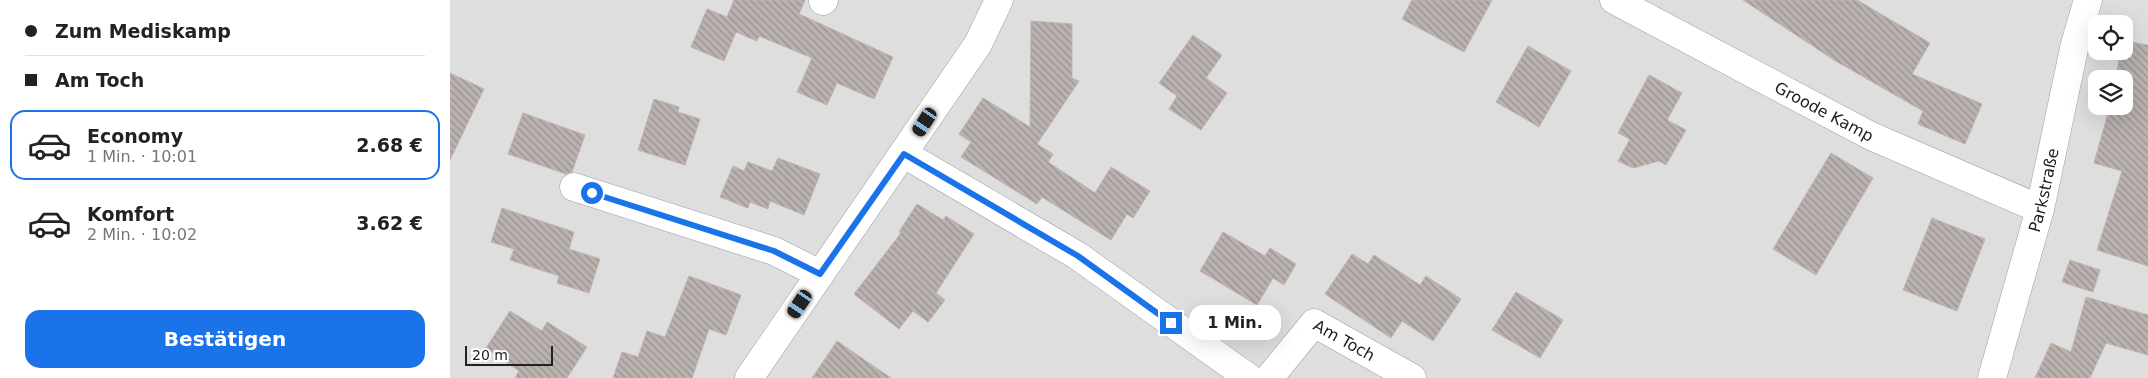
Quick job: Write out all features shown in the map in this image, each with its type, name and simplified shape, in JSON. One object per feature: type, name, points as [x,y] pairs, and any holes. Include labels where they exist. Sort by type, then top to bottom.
[{"type":"street","points":[[749,378],[978,44],[1000,0]]},
{"type":"street","name":"Groode Kamp","points":[[1614,0],[1871,136],[2040,209]]},
{"type":"street","name":"Parkstraße","points":[[1992,378],[2040,209],[2075,44],[2088,0]]},
{"type":"street","points":[[904,154],[1078,256],[1249,378]]},
{"type":"street","points":[[574,188],[774,251],[820,274]]},
{"type":"street","name":"Am Toch","points":[[1269,378],[1314,322],[1412,378]]},
{"type":"shaded area","points":[[450,0],[2148,0],[2148,378],[450,378]]},
{"type":"building","points":[[734,0],[805,0],[799,14],[893,57],[874,99],[837,83],[827,105],[797,92],[812,58],[759,36],[757,41],[736,32],[724,61],[691,47],[707,9],[727,17]]},
{"type":"building","points":[[1412,0],[1492,0],[1464,52],[1402,19]]},
{"type":"building","points":[[1743,0],[1857,0],[1930,43],[1912,74],[1982,104],[1965,144],[1918,124],[1923,111],[1834,60]]},
{"type":"building","points":[[1031,21],[1072,24],[1072,78],[1079,81],[1037,144],[1053,154],[1048,162],[1095,193],[1111,167],[1150,191],[1133,218],[1127,214],[1111,240],[1042,197],[1037,204],[961,157],[971,142],[959,134],[983,98],[1030,127]]},
{"type":"building","points":[[1193,35],[1222,55],[1206,78],[1227,93],[1201,130],[1169,109],[1177,96],[1159,83]]},
{"type":"building","points":[[2133,42],[2148,45],[2148,266],[2097,250],[2122,171],[2094,163],[2107,115],[2133,115],[2133,70],[2117,70],[2119,60],[2133,60]]},
{"type":"building","points":[[1528,46],[1571,71],[1539,127],[1496,102]]},
{"type":"building","points":[[450,73],[484,89],[450,160]]},
{"type":"building","points":[[1649,75],[1682,93],[1667,120],[1686,130],[1666,165],[1659,161],[1633,168],[1618,161],[1630,139],[1618,133]]},
{"type":"building","points":[[654,99],[679,107],[678,112],[700,119],[685,165],[638,150]]},
{"type":"building","points":[[523,113],[585,135],[572,172],[566,174],[508,154]]},
{"type":"building","points":[[1831,153],[1873,178],[1816,275],[1773,249]]},
{"type":"building","points":[[778,158],[820,174],[804,215],[770,201],[768,209],[750,202],[748,208],[720,197],[733,166],[744,171],[748,162],[772,171]]},
{"type":"building","points":[[917,204],[943,220],[946,216],[974,234],[936,293],[945,300],[928,322],[913,311],[899,329],[854,294],[901,233],[899,232]]},
{"type":"building","points":[[502,208],[574,232],[569,249],[600,259],[589,293],[557,283],[559,276],[510,260],[514,249],[491,242]]},
{"type":"building","points":[[1932,218],[1985,239],[1957,311],[1903,290]]},
{"type":"building","points":[[1223,232],[1265,256],[1270,248],[1296,264],[1284,285],[1273,278],[1257,305],[1200,271]]},
{"type":"building","points":[[1352,254],[1368,264],[1374,255],[1420,285],[1426,276],[1461,299],[1433,341],[1402,321],[1391,338],[1325,294]]},
{"type":"building","points":[[2070,260],[2100,270],[2093,292],[2062,282]]},
{"type":"building","points":[[689,276],[741,295],[726,335],[709,329],[692,378],[613,378],[622,352],[638,357],[647,331],[665,337]]},
{"type":"building","points":[[1516,292],[1563,320],[1540,358],[1492,330]]},
{"type":"building","points":[[2086,297],[2148,315],[2148,355],[2106,343],[2090,378],[2035,378],[2051,343],[2071,352]]},
{"type":"building","points":[[510,311],[542,331],[547,322],[587,347],[567,378],[515,378],[519,371],[486,348]]},
{"type":"building","points":[[837,341],[891,378],[812,378]]},
{"type":"route","points":[[592,193],[774,251],[820,274],[904,154],[1078,256],[1171,323]]}]
